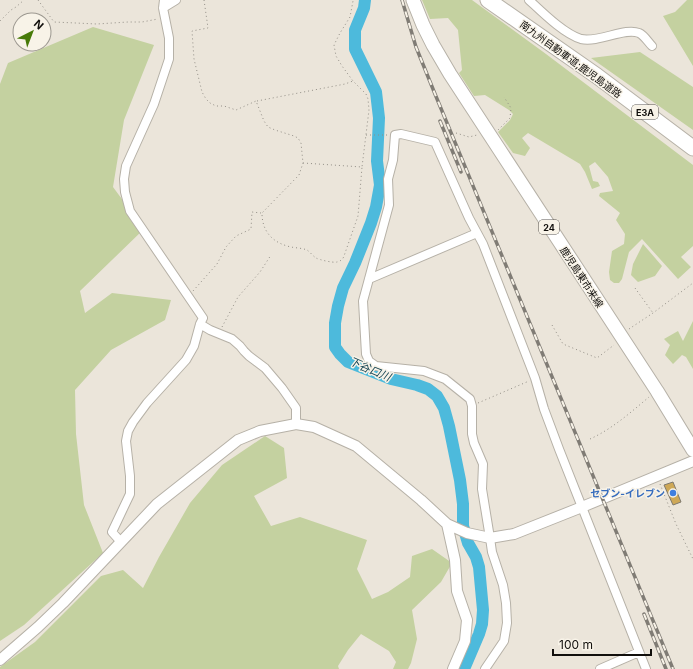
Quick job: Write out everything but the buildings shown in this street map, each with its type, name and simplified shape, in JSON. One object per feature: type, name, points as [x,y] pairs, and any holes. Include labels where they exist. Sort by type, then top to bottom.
[{"type":"highway","name":"南九州自動車道;鹿児島道路","points":[[488,0],[597,76],[693,148]]},
{"type":"highway","points":[[597,76],[693,139]]},
{"type":"highway","points":[[597,76],[640,114],[693,154]]},
{"type":"main road","name":"鹿児島東市来線","points":[[413,0],[423,25],[450,74],[657,391],[693,450]]},
{"type":"street","points":[[121,542],[112,532],[130,494],[130,476],[126,441],[128,432],[147,403],[186,360],[194,346],[203,318],[130,211],[125,192],[124,179],[126,166],[154,104],[169,59],[169,38],[164,4],[176,0]]},
{"type":"street","points":[[529,0],[574,36],[583,39],[592,39],[632,31],[641,33],[652,46]]},
{"type":"street","points":[[485,669],[504,641],[508,623],[504,591],[492,552],[482,489],[483,464],[474,443],[472,434],[472,406],[470,399],[445,379],[424,371],[376,366],[369,361],[366,354],[363,301],[389,205],[388,179],[394,160],[395,135],[401,134],[435,142],[469,218],[483,244],[535,378],[546,416],[646,669]]},
{"type":"street","points":[[369,279],[477,233]]},
{"type":"street","points":[[200,324],[232,339],[249,356],[266,368],[296,408],[296,424]]},
{"type":"street","points":[[0,660],[63,603],[157,504],[238,440],[260,431],[296,424],[314,427],[356,446],[421,500],[447,524],[467,533],[490,538],[514,534],[693,461]]},
{"type":"street","points":[[447,524],[455,560],[457,591],[466,620],[464,641],[453,669]]},
{"type":"street","points":[[600,669],[639,652]]},
{"type":"path","points":[[0,21],[24,0]]},
{"type":"path","points":[[38,0],[54,22],[97,24],[142,22],[166,18]]},
{"type":"path","points":[[204,0],[208,28],[192,31],[194,59],[202,92],[210,103],[216,106],[224,106],[236,110],[256,101],[345,84],[353,81]]},
{"type":"path","points":[[256,101],[264,122],[268,126],[298,138],[303,163],[299,175],[262,213],[262,219],[267,233],[284,245],[307,250],[318,259],[337,262],[342,260],[358,216],[369,110],[366,94],[353,81],[342,66],[336,56],[334,45],[340,32],[350,17],[353,0]]},
{"type":"path","points":[[456,133],[469,137],[495,134],[510,118],[510,108],[504,97]]},
{"type":"path","points":[[366,135],[395,135]]},
{"type":"path","points":[[303,163],[362,167]]},
{"type":"path","points":[[188,296],[217,264],[226,247],[236,236],[251,229],[252,212],[262,213]]},
{"type":"path","points":[[219,333],[238,297],[260,272],[271,255]]},
{"type":"path","points":[[552,325],[563,344],[596,358],[693,283]]},
{"type":"path","points":[[635,288],[653,313]]},
{"type":"path","points":[[472,406],[535,378]]},
{"type":"path","points":[[590,439],[621,420],[657,391]]},
{"type":"path","points":[[657,476],[676,524],[693,559]]},
{"type":"green space","points":[[422,0],[472,0],[693,165],[693,246],[681,257],[691,267],[678,279],[642,239],[629,252],[622,279],[619,283],[614,283],[610,280],[609,272],[612,251],[624,244],[625,234],[616,220],[620,213],[599,196],[600,193],[613,191],[608,177],[595,162],[589,166],[593,181],[598,182],[600,186],[592,189],[580,164],[528,133],[522,138],[530,148],[525,156],[513,153],[498,132],[510,120],[513,114],[485,95],[474,96],[459,73],[462,70],[458,30],[448,18],[430,19]]},
{"type":"green space","points":[[687,0],[693,0],[693,66],[663,16],[675,12]]},
{"type":"green space","points":[[93,27],[154,45],[124,120],[113,187],[144,229],[80,291],[85,313],[112,293],[171,300],[165,320],[111,350],[75,390],[76,434],[84,505],[103,553],[24,625],[0,641],[0,84],[8,63],[34,52],[52,52],[52,44]]},
{"type":"green space","points":[[640,52],[693,87],[693,130],[591,58]]},
{"type":"green space","points":[[643,244],[662,266],[655,276],[638,282],[631,275],[633,264]]},
{"type":"green space","points":[[693,321],[693,369],[686,357],[682,355],[673,364],[665,355],[670,345],[664,339],[678,331],[683,341]]},
{"type":"green space","points":[[265,436],[284,448],[287,478],[254,496],[271,526],[300,517],[367,540],[357,569],[372,599],[388,592],[410,577],[412,556],[432,549],[452,563],[441,582],[412,610],[417,639],[408,669],[393,669],[396,662],[389,651],[361,634],[348,650],[338,666],[339,669],[0,669],[0,667],[35,642],[101,576],[123,570],[143,588],[190,503],[222,465]]},
{"type":"waterway","name":"下谷口川","points":[[365,0],[364,8],[355,30],[355,49],[376,92],[379,118],[377,161],[380,185],[371,223],[343,288],[335,323],[335,347],[348,362],[391,379],[428,389],[437,396],[444,408],[460,480],[463,504],[463,526],[468,543],[476,557],[479,567],[483,610],[482,624],[479,634],[464,669]]},
{"type":"railway","points":[[402,0],[416,47],[435,94],[673,669]]},
{"type":"railway","points":[[440,121],[461,172]]},
{"type":"railway","points":[[644,614],[666,669]]},
{"type":"place","name":"セブン-イレブン","points":[[673,493]]}]
